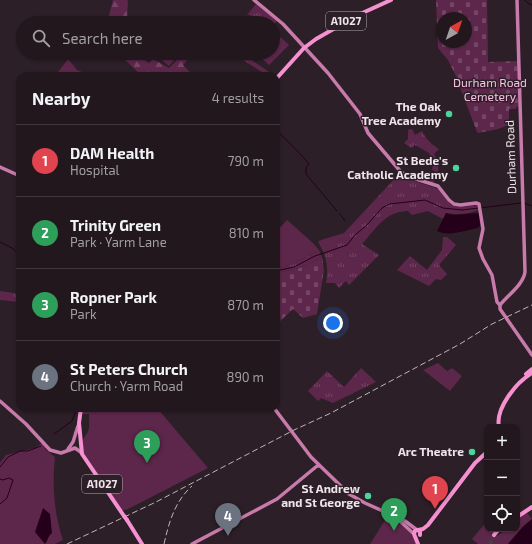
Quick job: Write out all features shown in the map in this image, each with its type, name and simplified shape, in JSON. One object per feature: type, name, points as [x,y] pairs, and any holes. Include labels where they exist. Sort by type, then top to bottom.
[{"type":"main road","name":"A1027","points":[[280,75],[304,48],[316,39],[342,23],[390,0]]},
{"type":"main road","points":[[522,381],[526,374],[532,371]]},
{"type":"main road","points":[[499,424],[498,418],[501,408],[522,381],[532,371]]},
{"type":"main road","name":"A1027","points":[[80,412],[79,423],[82,454],[142,544]]},
{"type":"main road","points":[[420,544],[418,533],[428,525],[475,463],[484,455]]},
{"type":"main road","points":[[520,516],[532,507]]},
{"type":"street","points":[[254,0],[273,16]]},
{"type":"street","name":"Durham Road","points":[[500,305],[519,284],[524,276],[517,0]]},
{"type":"street","points":[[280,22],[328,73],[360,114],[368,133],[400,172],[410,177],[438,186],[454,204],[460,205],[476,202],[480,207],[483,229],[479,248],[492,275],[497,302],[500,305],[500,309],[532,355]]},
{"type":"street","points":[[0,167],[16,174]]},
{"type":"street","points":[[0,401],[26,424],[50,450],[59,453],[75,448],[82,454]]},
{"type":"street","points":[[277,412],[314,461],[353,497],[398,519],[418,533]]},
{"type":"street","points":[[68,450],[74,439],[79,423]]},
{"type":"street","points":[[314,461],[315,469]]},
{"type":"street","points":[[192,544],[277,499],[315,469],[321,467]]},
{"type":"green space","points":[[113,0],[128,1],[127,16],[109,16]]},
{"type":"green space","name":"Durham Road Cemetery","points":[[436,0],[487,0],[488,62],[517,61],[518,107],[516,107],[516,109],[509,109],[509,124],[499,129],[479,133],[477,132],[455,74],[448,60],[438,48],[472,48],[472,12],[436,12]]},
{"type":"green space","points":[[256,4],[271,16],[251,16],[247,15]]},
{"type":"green space","points":[[280,37],[289,45],[280,54]]},
{"type":"green space","points":[[69,60],[77,70],[82,72],[58,72]]},
{"type":"green space","points":[[125,60],[144,60],[149,63],[152,60],[155,60],[169,68],[177,60],[188,60],[183,65],[190,72],[138,72]]},
{"type":"green space","points":[[162,60],[174,60],[169,66]]},
{"type":"green space","points":[[243,60],[251,60],[269,72],[262,72]]},
{"type":"green space","points":[[264,60],[274,60],[269,65]]},
{"type":"green space","points":[[412,129],[415,135],[422,131],[429,142],[439,149],[434,154],[438,162],[438,169],[437,176],[433,183],[430,181],[437,172],[432,170],[434,161],[429,153],[415,145],[411,148],[404,143],[408,139],[408,130]]},
{"type":"green space","points":[[399,174],[406,178],[438,189],[447,201],[454,206],[474,205],[477,206],[478,210],[463,214],[446,213],[443,219],[428,211],[412,215],[408,211],[393,214],[382,222],[362,244],[379,255],[349,285],[346,281],[339,288],[335,283],[326,283],[326,261],[318,241],[344,233]]},
{"type":"green space","points":[[287,220],[319,250],[290,265],[280,266],[280,226],[281,227]]},
{"type":"green space","points":[[443,237],[447,237],[456,245],[439,265],[447,274],[441,280],[436,279],[429,286],[397,270],[410,256],[427,270],[442,250]]},
{"type":"green space","points":[[319,250],[322,257],[300,268],[280,272],[280,266],[290,265]]},
{"type":"green space","points":[[322,257],[324,270],[317,314],[303,318],[293,309],[280,321],[280,272],[300,268]]},
{"type":"green space","points":[[0,291],[16,293],[16,302],[0,300]]},
{"type":"green space","points":[[438,363],[447,371],[452,368],[462,376],[450,391],[423,370]]},
{"type":"green space","points":[[361,368],[376,382],[333,403],[321,398],[318,401],[308,391],[327,371],[344,387]]},
{"type":"green space","points":[[82,412],[160,412],[208,468],[126,510],[121,510],[83,454],[82,441],[89,429],[89,414],[81,414]]},
{"type":"green space","points":[[42,443],[46,450],[55,457],[54,499],[63,540],[55,544],[0,544],[0,463],[6,455],[35,448]]},
{"type":"green space","points":[[527,513],[532,519],[520,530],[520,517]]},
{"type":"green space","points":[[387,517],[403,523],[416,540],[416,544],[370,544]]},
{"type":"green space","points":[[484,525],[484,532],[494,532],[493,533],[497,536],[503,532],[518,532],[508,544],[478,544],[472,539]]},
{"type":"shaded area","points":[[446,213],[454,215],[479,213],[480,226],[478,228],[452,233],[442,233],[437,231]]},
{"type":"shaded area","points":[[43,508],[50,514],[52,533],[45,544],[35,532]]},
{"type":"shaded area","points":[[532,519],[532,544],[508,544],[520,532]]},
{"type":"waterway","points":[[525,0],[532,5]]},
{"type":"waterway","points":[[280,134],[309,164],[306,168],[306,174],[337,211]]},
{"type":"waterway","points":[[280,270],[294,267],[315,256],[347,245],[382,208],[389,204],[425,200],[443,208],[462,210],[521,203]]},
{"type":"waterway","points":[[524,203],[532,206]]},
{"type":"waterway","points":[[340,214],[345,221]]},
{"type":"waterway","points":[[0,242],[16,252]]},
{"type":"waterway","points":[[54,434],[72,421],[75,413]]},
{"type":"waterway","points":[[0,467],[8,457],[20,451],[28,451],[41,446]]},
{"type":"waterway","points":[[0,479],[3,480],[9,478],[13,480],[7,498],[0,504]]},
{"type":"tunnel","points":[[490,544],[494,535]]},
{"type":"railway","points":[[67,544],[156,502],[294,430],[331,413],[460,344],[492,324],[532,305]]},
{"type":"railway","points":[[164,544],[168,528],[177,505],[192,486]]},
{"type":"place","name":"The Oak Tree Academy","points":[[449,114]]},
{"type":"place","name":"St Bede's Catholic Academy","points":[[456,168]]},
{"type":"place","name":"Arc Theatre","points":[[472,452]]},
{"type":"place","name":"Ropner Park","points":[[147,463]]},
{"type":"place","name":"St Andrew and St George","points":[[368,496]]},
{"type":"place","name":"DAM Health","points":[[435,509]]},
{"type":"place","name":"Trinity Green","points":[[394,531]]},
{"type":"place","name":"St Peters Church","points":[[228,536]]}]
